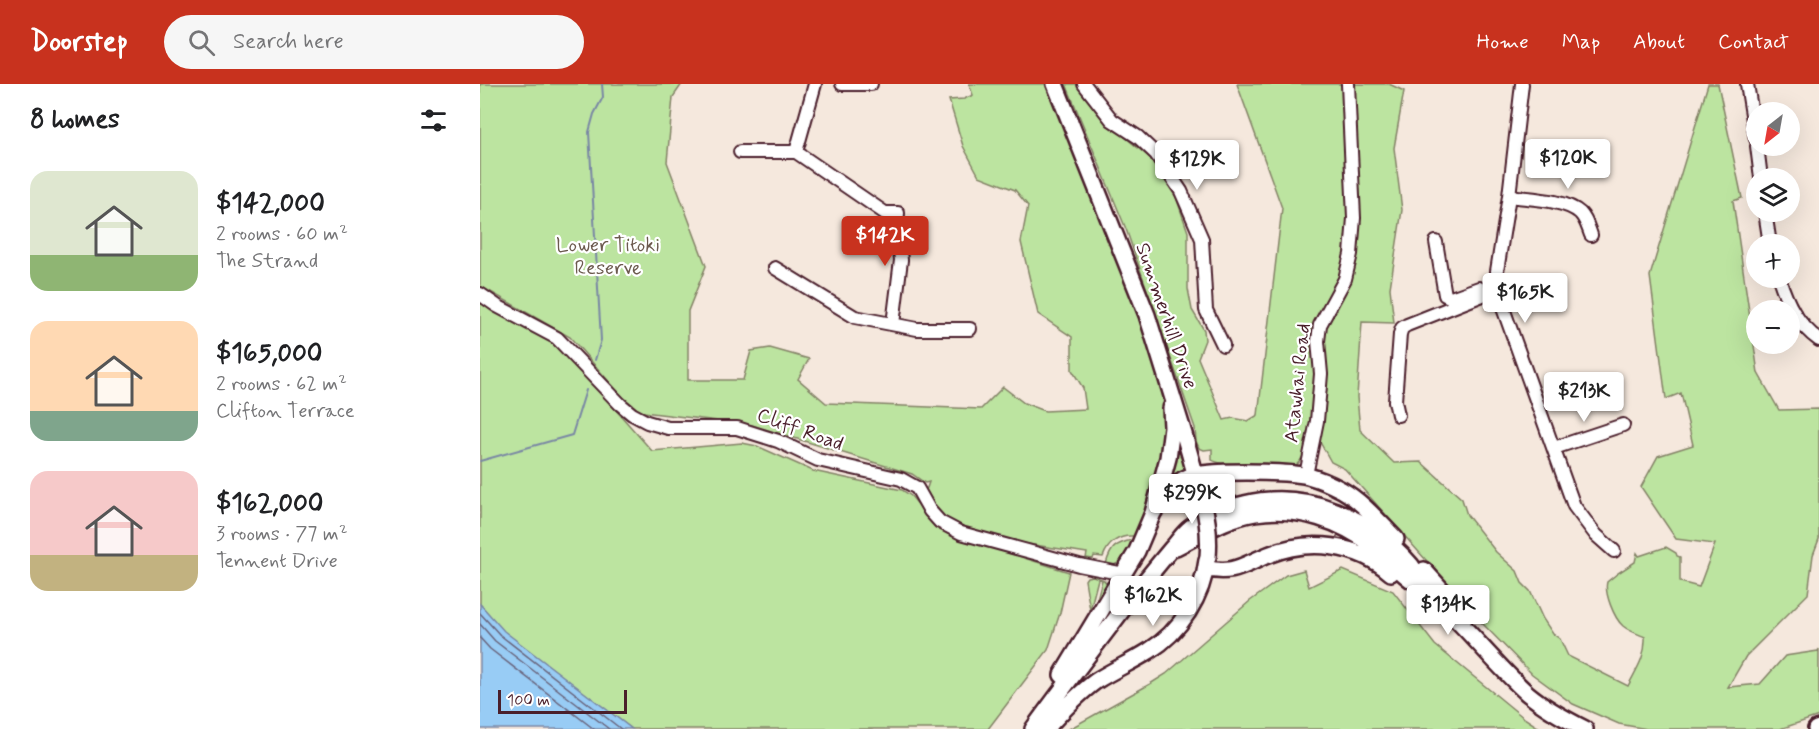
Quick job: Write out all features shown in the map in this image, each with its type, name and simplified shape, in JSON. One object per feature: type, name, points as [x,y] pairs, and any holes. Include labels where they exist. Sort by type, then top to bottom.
[{"type":"main road","name":"Summerhill Drive","points":[[1046,729],[1084,690],[1151,650],[1172,632],[1187,614],[1199,592],[1207,563],[1209,528],[1206,511],[1147,315],[1054,84]]},
{"type":"main road","points":[[1031,729],[1137,551],[1153,513],[1170,443],[1172,412],[1168,381]]},
{"type":"main road","points":[[1153,513],[1177,484],[1189,476],[1217,472],[1306,475],[1342,490],[1371,513],[1452,601],[1488,654]]},
{"type":"main road","points":[[1031,729],[1155,568],[1188,529],[1200,520],[1218,512],[1234,506],[1265,500],[1300,501],[1322,506],[1342,513],[1380,536],[1411,566],[1432,595],[1527,693],[1586,729]]},
{"type":"main road","points":[[1207,563],[1220,572],[1232,571],[1290,548],[1319,545],[1345,549],[1366,556],[1386,568],[1488,654]]},
{"type":"street","points":[[796,152],[815,84]]},
{"type":"street","points":[[842,84],[871,84]]},
{"type":"street","points":[[1084,84],[1112,120],[1138,137],[1156,154],[1180,190],[1202,239],[1206,310],[1223,345]]},
{"type":"street","name":"Atawhai Road","points":[[1306,475],[1317,421],[1321,374],[1318,341],[1320,325],[1345,279],[1351,254],[1354,218],[1348,84]]},
{"type":"street","points":[[1522,84],[1498,285],[1574,506],[1596,535],[1614,551]]},
{"type":"street","points":[[1747,84],[1750,102]]},
{"type":"street","points":[[740,152],[796,152],[885,213],[898,213],[897,226],[901,260],[893,324]]},
{"type":"street","points":[[1509,196],[1567,205],[1585,219],[1591,235]]},
{"type":"street","points":[[1436,242],[1443,291],[1448,297],[1498,285]]},
{"type":"street","points":[[775,268],[855,317],[917,329],[970,329]]},
{"type":"street","points":[[1398,415],[1395,401],[1402,328],[1498,285]]},
{"type":"street","points":[[1783,288],[1798,321],[1819,340]]},
{"type":"street","name":"Cliff Road","points":[[480,294],[496,306],[557,338],[620,404],[647,422],[668,428],[737,428],[778,441],[818,460],[893,476],[917,489],[930,511],[940,522],[961,533],[1079,565],[1124,574]]},
{"type":"street","points":[[1554,448],[1623,424]]},
{"type":"green space","name":"Lower Titoki Reserve","points":[[480,84],[682,84],[673,97],[667,162],[706,266],[688,311],[688,380],[743,380],[751,351],[770,348],[809,359],[798,379],[826,403],[981,409],[1003,387],[1024,403],[1045,411],[1086,409],[1083,388],[1072,370],[1072,337],[1038,314],[1021,242],[1028,206],[1015,190],[979,176],[963,146],[949,100],[964,99],[973,95],[969,84],[1045,84],[1116,258],[1150,349],[1163,398],[1164,428],[1159,467],[1141,524],[1124,560],[1114,565],[1106,564],[1114,547],[1132,540],[1133,536],[1115,541],[1103,557],[1094,556],[1093,559],[1086,558],[1087,553],[992,537],[957,524],[940,513],[923,490],[927,488],[929,482],[925,483],[912,474],[752,425],[635,411],[570,337],[480,286]]},
{"type":"green space","points":[[1066,84],[1077,84],[1107,122],[1150,158],[1176,197],[1188,232],[1188,289],[1192,310],[1204,330],[1205,340],[1198,358],[1224,420],[1233,418],[1248,421],[1258,415],[1282,208],[1237,84],[1389,84],[1404,91],[1394,148],[1402,210],[1390,288],[1394,323],[1362,322],[1357,397],[1360,430],[1394,463],[1421,462],[1462,499],[1467,515],[1496,552],[1517,571],[1522,583],[1530,591],[1543,619],[1553,634],[1560,639],[1568,656],[1628,686],[1642,657],[1645,637],[1623,626],[1620,622],[1608,599],[1607,582],[1635,562],[1637,553],[1639,556],[1666,547],[1680,557],[1680,582],[1699,587],[1715,544],[1676,539],[1641,487],[1658,456],[1693,445],[1681,393],[1666,399],[1650,276],[1708,84],[1718,84],[1742,198],[1733,201],[1747,300],[1746,354],[1755,354],[1758,373],[1779,410],[1819,409],[1819,539],[1813,555],[1808,594],[1746,656],[1728,687],[1760,684],[1785,656],[1819,649],[1819,716],[1780,729],[1647,729],[1619,724],[1573,704],[1532,674],[1482,623],[1345,469],[1331,462],[1316,435],[1308,435],[1305,451],[1296,465],[1240,466],[1212,460],[1212,449],[1199,448],[1196,441],[1195,428],[1126,229]]},
{"type":"green space","points":[[480,297],[547,336],[562,349],[652,451],[742,443],[757,446],[813,471],[902,490],[911,496],[935,525],[948,534],[1069,572],[1060,613],[1048,650],[988,729],[632,729],[503,631],[480,604]]},
{"type":"green space","points":[[1174,428],[1186,469],[1170,479]]},
{"type":"green space","points":[[1304,570],[1309,587],[1343,570],[1393,591],[1435,645],[1524,718],[1541,729],[1069,729],[1166,674],[1250,601],[1286,575]]},
{"type":"green space","points":[[1093,576],[1104,580],[1108,585],[1092,618],[1102,580],[1098,579],[1090,610],[1085,580]]},
{"type":"water","points":[[480,604],[504,631],[632,729],[480,729]]},
{"type":"waterway","points":[[595,360],[601,340],[589,132],[594,114],[603,97],[602,84]]},
{"type":"waterway","points":[[480,461],[572,435],[586,390]]}]
